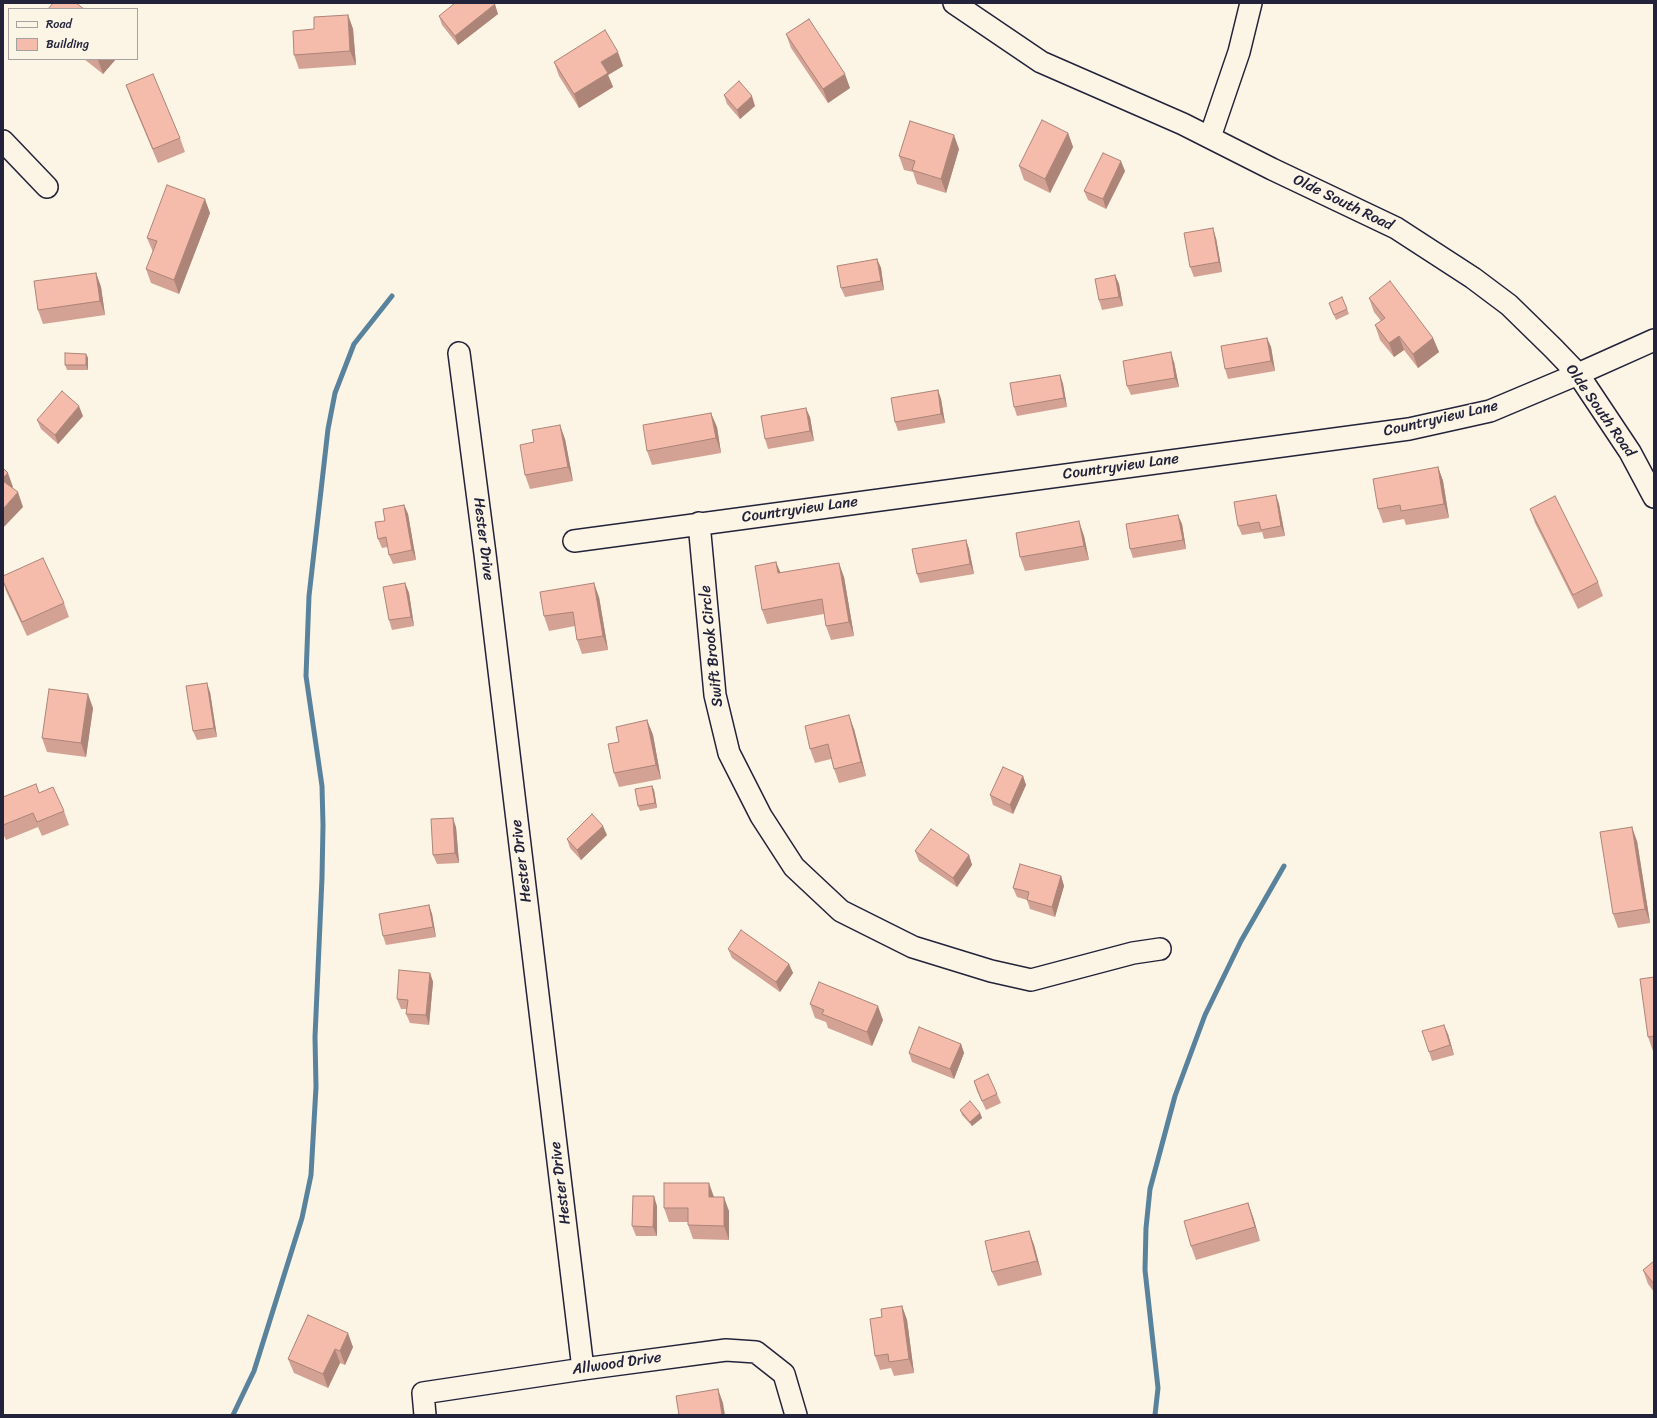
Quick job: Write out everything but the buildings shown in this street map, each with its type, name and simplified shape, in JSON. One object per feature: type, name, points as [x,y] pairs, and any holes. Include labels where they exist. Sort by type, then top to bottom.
[{"type":"street","name":"Olde South Road","points":[[954,3],[1041,62],[1183,124],[1403,233],[1473,278],[1508,305],[1554,348],[1578,374],[1630,452],[1654,497]]},
{"type":"street","points":[[1210,137],[1239,52],[1251,3]]},
{"type":"street","points":[[3,141],[47,187]]},
{"type":"street","name":"Countryview Lane","points":[[574,541],[699,523],[1409,429],[1490,410],[1578,374],[1654,340]]},
{"type":"street","name":"Hester Drive","points":[[459,353],[485,554],[583,1369]]},
{"type":"street","name":"Swift Brook Circle","points":[[699,523],[715,696],[729,753],[760,816],[794,867],[841,911],[913,947],[992,971],[1031,980],[1133,953],[1160,949]]},
{"type":"street","name":"Allwood Drive","points":[[425,1415],[422,1393],[583,1369],[726,1350],[756,1352],[784,1374],[796,1415]]},
{"type":"waterway","points":[[233,1415],[254,1371],[302,1218],[311,1175],[316,1087],[315,1037],[323,825],[322,786],[306,676],[309,596],[328,429],[335,393],[354,344],[392,296]]},
{"type":"waterway","points":[[1155,1415],[1158,1388],[1145,1270],[1146,1228],[1150,1189],[1175,1096],[1205,1015],[1241,941],[1284,866]]}]
